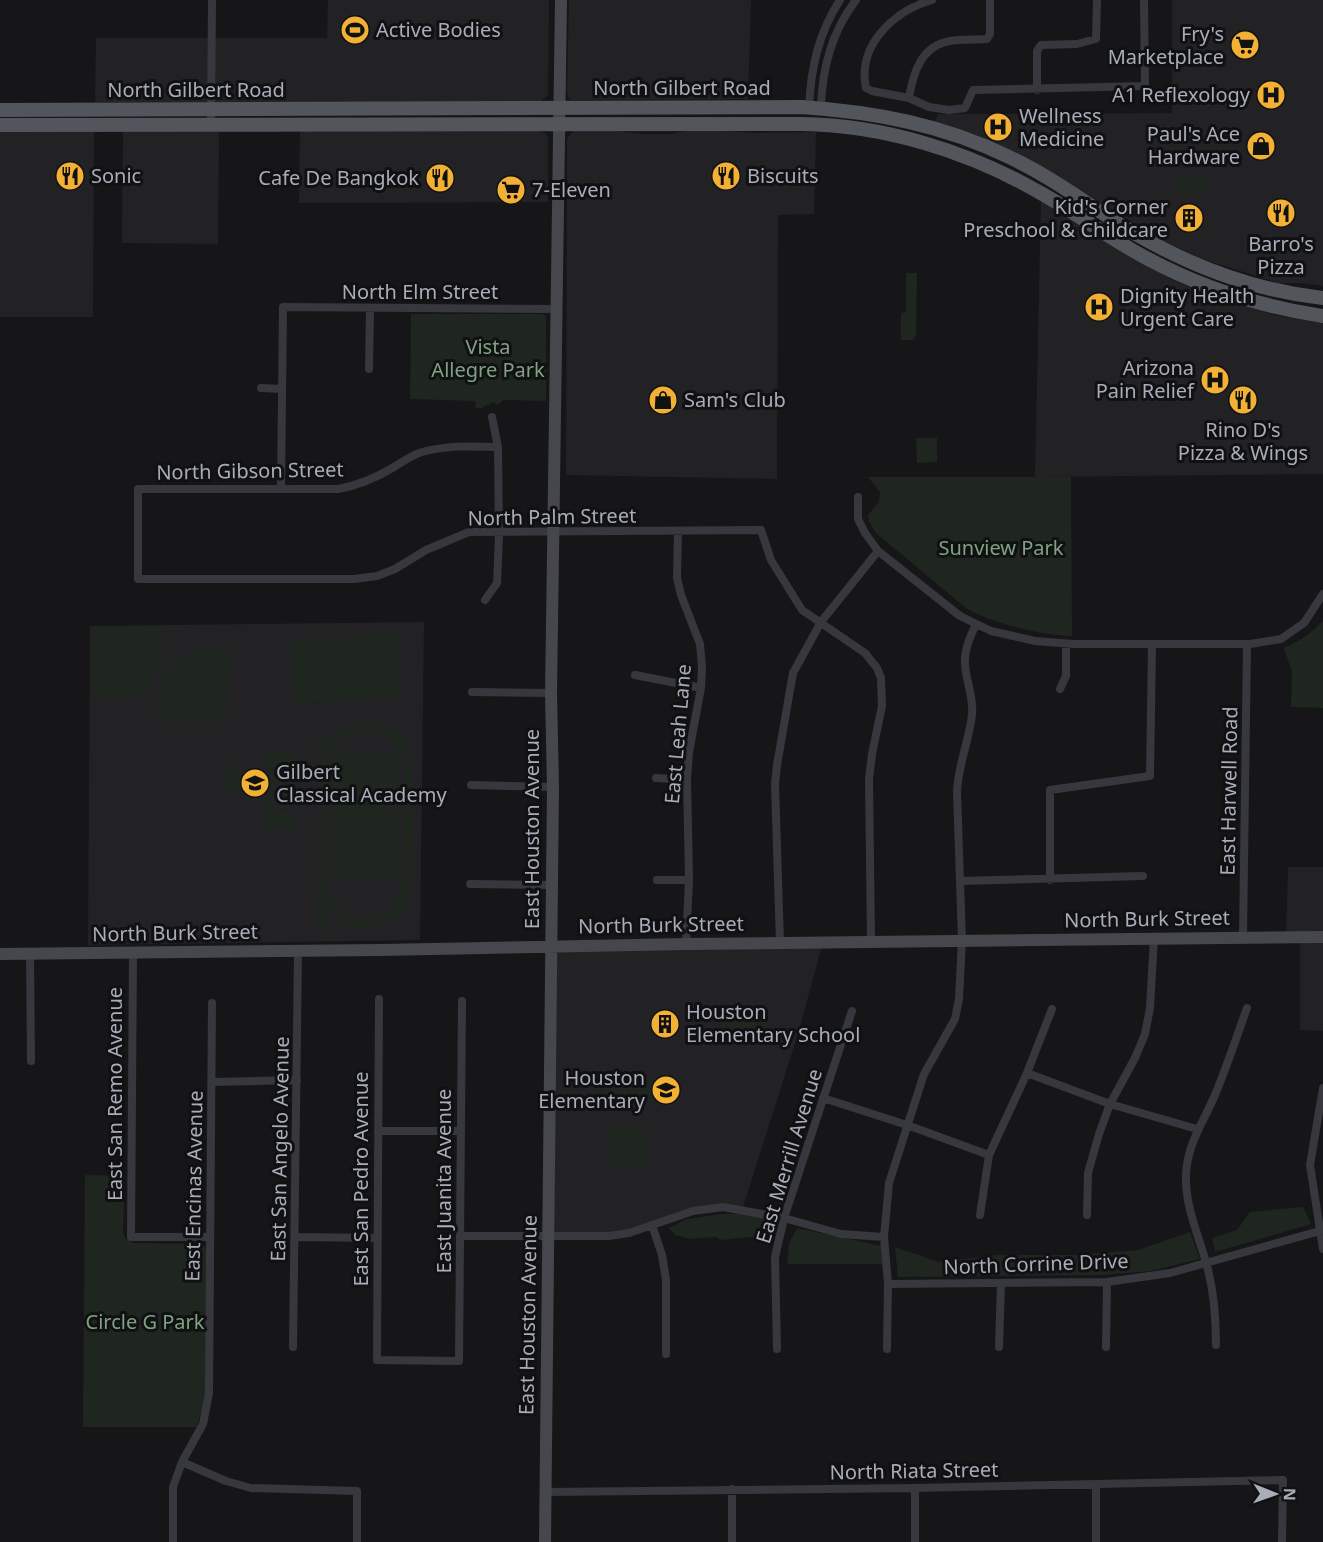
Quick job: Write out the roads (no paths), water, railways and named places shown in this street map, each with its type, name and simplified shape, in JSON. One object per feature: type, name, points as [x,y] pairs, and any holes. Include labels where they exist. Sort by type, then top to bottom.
[{"type":"main road","name":"North Gilbert Road","points":[[0,125],[302,124],[815,108],[856,112],[909,121],[989,147],[1058,184],[1133,232],[1176,255],[1224,275],[1291,293],[1323,298]]},
{"type":"main road","name":"North Gilbert Road","points":[[0,110],[302,109],[810,124],[858,129],[916,141],[1002,172],[1037,190],[1128,248],[1175,273],[1224,293],[1286,310],[1323,316]]},
{"type":"main road","points":[[302,109],[302,124]]},
{"type":"main road","points":[[0,120],[6,117],[36,117],[39,116],[40,110]]},
{"type":"main road","points":[[1286,310],[1291,293]]},
{"type":"street","points":[[211,125],[212,0]]},
{"type":"street","name":"East Houston Avenue","points":[[545,1542],[552,947],[551,693],[561,0]]},
{"type":"street","points":[[815,108],[811,78],[816,50],[823,29],[840,0]]},
{"type":"street","points":[[815,108],[833,40],[856,0]]},
{"type":"street","points":[[932,0],[898,14],[877,35],[868,59],[864,80],[866,88],[872,92],[909,98],[929,106],[949,110],[965,108],[973,90],[1145,86],[1144,0]]},
{"type":"street","points":[[909,98],[913,77],[921,59],[929,50],[950,41],[987,39],[990,34],[990,0]]},
{"type":"street","points":[[1037,90],[1037,51],[1041,45],[1077,44],[1096,39],[1097,0]]},
{"type":"street","name":"North Elm Street","points":[[282,389],[283,307],[557,309]]},
{"type":"street","points":[[369,369],[370,309]]},
{"type":"street","points":[[261,388],[282,389],[281,488]]},
{"type":"street","points":[[485,600],[497,583],[499,532],[498,447],[492,417]]},
{"type":"street","name":"North Gibson Street","points":[[138,579],[138,489],[338,489],[357,486],[417,454],[443,448],[498,447]]},
{"type":"street","points":[[858,497],[858,519],[878,551],[960,616],[991,631],[1035,641],[1066,644],[1247,645],[1281,639],[1304,622],[1323,594]]},
{"type":"street","name":"North Palm Street","points":[[138,579],[354,579],[376,576],[395,569],[426,550],[470,532],[761,530],[771,560],[802,610],[821,622]]},
{"type":"street","name":"East Leah Lane","points":[[678,531],[677,578],[681,595],[700,644],[701,688],[689,752],[687,780],[689,880],[686,944]]},
{"type":"street","points":[[780,943],[775,783],[793,673],[821,622],[878,551]]},
{"type":"street","points":[[821,622],[865,652],[877,668],[881,678],[882,705],[869,779],[871,941]]},
{"type":"street","points":[[887,1349],[888,1284],[884,1237],[889,1183],[924,1074],[956,1019],[962,940],[958,772],[970,729],[973,704],[965,666],[966,649],[976,624]]},
{"type":"street","points":[[1060,689],[1066,676],[1066,644]]},
{"type":"street","points":[[1050,880],[1050,790],[1150,776],[1152,645]]},
{"type":"street","name":"East Harwell Road","points":[[1243,937],[1247,645]]},
{"type":"street","points":[[635,675],[701,688]]},
{"type":"street","points":[[472,692],[551,693]]},
{"type":"street","points":[[656,778],[687,780]]},
{"type":"street","points":[[471,785],[553,787]]},
{"type":"street","points":[[960,881],[1143,876]]},
{"type":"street","points":[[657,880],[689,880]]},
{"type":"street","points":[[471,884],[552,885]]},
{"type":"street","name":"North Burk Street","points":[[0,954],[1323,936]]},
{"type":"street","points":[[1087,1215],[1088,1173],[1099,1134],[1110,1104],[1145,1034],[1150,1008],[1154,938]]},
{"type":"street","name":"East San Angelo Avenue","points":[[293,1347],[298,951]]},
{"type":"street","name":"East San Remo Avenue","points":[[133,952],[131,1237],[210,1237]]},
{"type":"street","points":[[30,953],[31,1061]]},
{"type":"street","name":"East San Pedro Avenue","points":[[377,1360],[379,999]]},
{"type":"street","name":"East Juanita Avenue","points":[[377,1360],[459,1361],[462,1001]]},
{"type":"street","name":"East Encinas Avenue","points":[[173,1542],[173,1487],[182,1462],[203,1424],[209,1394],[212,1003]]},
{"type":"street","points":[[1216,1345],[1216,1311],[1206,1262],[1187,1200],[1186,1174],[1189,1152],[1197,1129],[1216,1093],[1248,1008]]},
{"type":"street","points":[[980,1215],[989,1155],[1027,1073],[1052,1009]]},
{"type":"street","name":"East Merrill Avenue","points":[[777,1349],[775,1257],[784,1218],[852,1011]]},
{"type":"street","points":[[1027,1073],[1110,1104],[1197,1129]]},
{"type":"street","points":[[212,1082],[297,1080]]},
{"type":"street","points":[[1323,1088],[1310,1165],[1322,1230],[1323,1249]]},
{"type":"street","points":[[823,1098],[908,1125],[989,1155]]},
{"type":"street","points":[[378,1131],[460,1131]]},
{"type":"street","points":[[461,1236],[609,1236],[628,1233],[693,1211],[723,1207],[784,1218],[841,1234],[884,1237]]},
{"type":"street","points":[[652,1224],[662,1255],[666,1280],[666,1354]]},
{"type":"street","name":"North Corrine Drive","points":[[888,1284],[1107,1282],[1170,1273],[1322,1230]]},
{"type":"street","points":[[296,1237],[378,1238]]},
{"type":"street","points":[[1106,1347],[1107,1282]]},
{"type":"street","points":[[999,1347],[1000,1283]]},
{"type":"street","points":[[182,1462],[226,1481],[251,1488],[357,1491],[357,1542]]},
{"type":"street","name":"North Riata Street","points":[[546,1492],[915,1488],[1283,1480],[1282,1542]]},
{"type":"street","points":[[1096,1484],[1096,1542]]},
{"type":"street","points":[[915,1488],[915,1542]]},
{"type":"street","points":[[732,1489],[732,1542]]},
{"type":"place","name":"Active Bodies","points":[[355,30]]},
{"type":"place","name":"Fry's Marketplace","points":[[1245,45]]},
{"type":"place","name":"A1 Reflexology","points":[[1271,95]]},
{"type":"place","name":"Wellness Medicine","points":[[998,127]]},
{"type":"place","name":"Paul's Ace Hardware","points":[[1261,146]]},
{"type":"place","name":"Sonic","points":[[70,176]]},
{"type":"place","name":"Biscuits","points":[[726,176]]},
{"type":"place","name":"Cafe De Bangkok","points":[[440,178]]},
{"type":"place","name":"7-Eleven","points":[[511,190]]},
{"type":"place","name":"Barro's Pizza","points":[[1281,213]]},
{"type":"place","name":"Kid's Corner Preschool & Childcare","points":[[1189,218]]},
{"type":"place","name":"Dignity Health Urgent Care","points":[[1099,307]]},
{"type":"place","name":"Arizona Pain Relief","points":[[1215,380]]},
{"type":"place","name":"Sam's Club","points":[[663,400]]},
{"type":"place","name":"Rino D's Pizza & Wings","points":[[1243,400]]},
{"type":"place","name":"Gilbert Classical Academy","points":[[255,783]]},
{"type":"place","name":"Houston Elementary School","points":[[665,1024]]},
{"type":"place","name":"Houston Elementary","points":[[666,1090]]},
{"type":"park label","name":"Vista Allegre Park","points":[[488,358]]},
{"type":"park label","name":"Sunview Park","points":[[1001,548]]},
{"type":"park label","name":"Circle G Park","points":[[145,1322]]}]
